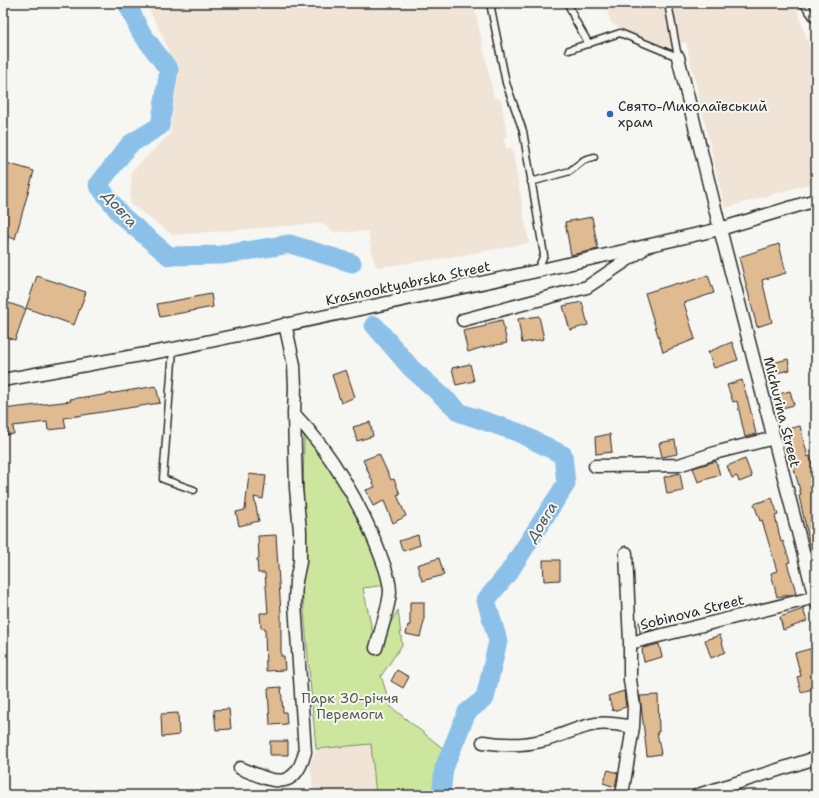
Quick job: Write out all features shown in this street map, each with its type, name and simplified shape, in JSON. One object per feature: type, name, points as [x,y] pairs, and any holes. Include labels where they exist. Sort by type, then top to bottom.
[{"type":"street","name":"Michurina Street","points":[[678,57],[720,229],[816,599]]},
{"type":"street","name":"Krasnooktyabrska Street","points":[[3,380],[173,350],[285,324],[537,271],[720,229],[816,200]]},
{"type":"street","points":[[463,320],[587,287],[648,246]]},
{"type":"street","points":[[240,768],[270,780],[283,781],[294,776],[302,764],[305,752],[295,604],[296,581],[300,562],[300,531],[296,488],[294,365],[285,324]]},
{"type":"street","points":[[294,414],[308,428],[325,450],[343,480],[371,531],[387,573],[390,592],[376,648]]},
{"type":"street","points":[[595,466],[679,465],[718,452],[774,438]]},
{"type":"street","points":[[626,553],[630,643]]},
{"type":"street","name":"Sobinova Street","points":[[622,795],[633,727],[634,707],[630,680],[630,643],[816,599]]},
{"type":"street","points":[[483,742],[516,746],[542,741],[576,729],[597,724],[610,723],[633,727]]},
{"type":"street","points":[[698,795],[816,758]]},
{"type":"lane","points":[[490,3],[506,83],[523,131],[544,255],[537,271]]},
{"type":"lane","points":[[568,3],[588,44]]},
{"type":"lane","points":[[668,3],[678,57]]},
{"type":"lane","points":[[803,3],[816,21]]},
{"type":"lane","points":[[569,50],[620,34],[678,57]]},
{"type":"lane","points":[[531,182],[570,171],[584,160],[594,157]]},
{"type":"lane","points":[[173,350],[163,479],[194,490]]},
{"type":"shaded area","points":[[146,3],[477,3],[475,10],[494,97],[501,100],[507,136],[504,138],[506,149],[512,148],[529,243],[439,259],[377,267],[374,261],[368,231],[334,232],[322,223],[173,235],[130,204],[132,171],[170,134],[178,76],[164,39]]},
{"type":"shaded area","points":[[604,3],[807,3],[796,7],[816,66],[816,182],[725,208],[686,42],[660,49],[611,23]]},
{"type":"shaded area","points":[[371,744],[376,795],[314,795],[310,765],[316,749]]},
{"type":"green space","name":"Парк 30-річчя Перемоги","points":[[304,427],[350,498],[370,539],[386,585],[363,588],[376,648],[398,610],[402,645],[381,676],[391,707],[450,754],[450,795],[376,795],[371,744],[316,749],[302,588]]},
{"type":"building","points":[[3,162],[34,171],[15,239],[3,235]]},
{"type":"building","points":[[592,217],[598,249],[571,255],[565,222]]},
{"type":"building","points":[[779,244],[786,273],[762,280],[772,322],[757,327],[739,257]]},
{"type":"building","points":[[708,275],[714,293],[684,303],[695,339],[663,352],[645,293],[678,283],[679,285]]},
{"type":"building","points":[[37,276],[86,292],[74,325],[26,308]]},
{"type":"building","points":[[211,294],[213,307],[160,317],[157,304]]},
{"type":"building","points":[[3,301],[26,309],[15,340],[3,336]]},
{"type":"building","points":[[582,302],[588,325],[570,330],[563,306]]},
{"type":"building","points":[[539,316],[544,339],[522,343],[518,319]]},
{"type":"building","points":[[502,320],[507,343],[468,352],[463,331],[486,326],[486,324]]},
{"type":"building","points":[[732,342],[738,360],[714,368],[708,352]]},
{"type":"building","points":[[788,359],[790,370],[771,374],[769,364]]},
{"type":"building","points":[[470,364],[474,381],[456,385],[452,368]]},
{"type":"building","points":[[346,370],[355,397],[341,403],[332,375]]},
{"type":"building","points":[[742,380],[756,434],[745,437],[737,401],[733,402],[727,385]]},
{"type":"building","points":[[156,386],[160,403],[64,418],[66,428],[48,430],[47,422],[13,426],[14,434],[3,435],[3,409],[71,401],[70,399],[85,398]]},
{"type":"building","points":[[790,391],[794,405],[778,409],[775,395]]},
{"type":"building","points":[[370,422],[373,436],[357,441],[353,427]]},
{"type":"building","points":[[800,426],[808,457],[810,456],[816,477],[816,553],[812,554],[799,496],[801,495],[783,430]]},
{"type":"building","points":[[610,434],[612,452],[596,454],[595,437]]},
{"type":"building","points":[[675,440],[677,454],[662,457],[659,443]]},
{"type":"building","points":[[379,454],[391,480],[394,479],[400,494],[397,495],[406,516],[393,523],[384,501],[373,506],[366,490],[375,487],[363,460]]},
{"type":"building","points":[[745,459],[752,477],[739,482],[737,476],[732,478],[727,466]]},
{"type":"building","points":[[716,461],[720,475],[698,482],[693,468]]},
{"type":"building","points":[[680,473],[683,491],[667,494],[664,477]]},
{"type":"building","points":[[249,474],[266,476],[263,499],[254,497],[259,521],[239,526],[236,512],[245,510]]},
{"type":"building","points":[[772,498],[778,515],[775,516],[781,542],[783,541],[790,562],[787,563],[796,594],[777,597],[771,573],[777,571],[762,520],[760,521],[754,504]]},
{"type":"building","points":[[276,535],[281,613],[281,656],[284,656],[285,670],[266,671],[265,628],[261,628],[260,613],[268,613],[265,573],[258,573],[258,536]]},
{"type":"building","points":[[418,535],[420,545],[403,551],[399,541]]},
{"type":"building","points":[[439,558],[444,575],[422,581],[417,565]]},
{"type":"building","points":[[543,560],[560,560],[560,580],[544,581]]},
{"type":"building","points":[[410,602],[424,602],[424,622],[420,637],[406,634],[408,625],[410,626]]},
{"type":"building","points":[[803,609],[807,621],[783,630],[780,617]]},
{"type":"building","points":[[656,618],[658,628],[640,633],[639,622]]},
{"type":"building","points":[[720,635],[725,652],[711,658],[705,640]]},
{"type":"building","points":[[659,644],[662,657],[644,662],[643,648]]},
{"type":"building","points":[[813,648],[816,660],[816,688],[801,692],[797,677],[801,676],[795,653]]},
{"type":"building","points":[[397,670],[409,677],[403,688],[391,681]]},
{"type":"building","points":[[281,687],[283,712],[286,712],[287,724],[270,725],[268,688]]},
{"type":"building","points":[[624,691],[626,707],[613,711],[608,696]]},
{"type":"building","points":[[658,695],[659,732],[657,732],[661,754],[647,756],[640,696]]},
{"type":"building","points":[[229,709],[231,729],[216,730],[214,710]]},
{"type":"building","points":[[178,713],[179,735],[162,737],[161,714]]},
{"type":"building","points":[[270,741],[288,741],[288,755],[270,755]]},
{"type":"building","points":[[608,770],[618,773],[615,787],[603,783]]},
{"type":"waterway","name":"Довга","points":[[127,3],[140,31],[169,70],[160,126],[130,144],[98,185],[122,216],[169,256],[221,255],[290,244],[352,263]]},
{"type":"waterway","name":"Довга","points":[[374,325],[411,368],[461,413],[517,432],[563,455],[566,484],[509,572],[486,600],[498,641],[485,698],[467,712],[444,768],[441,795]]},
{"type":"place","name":"Свято-Миколаївський храм","points":[[610,114]]}]
